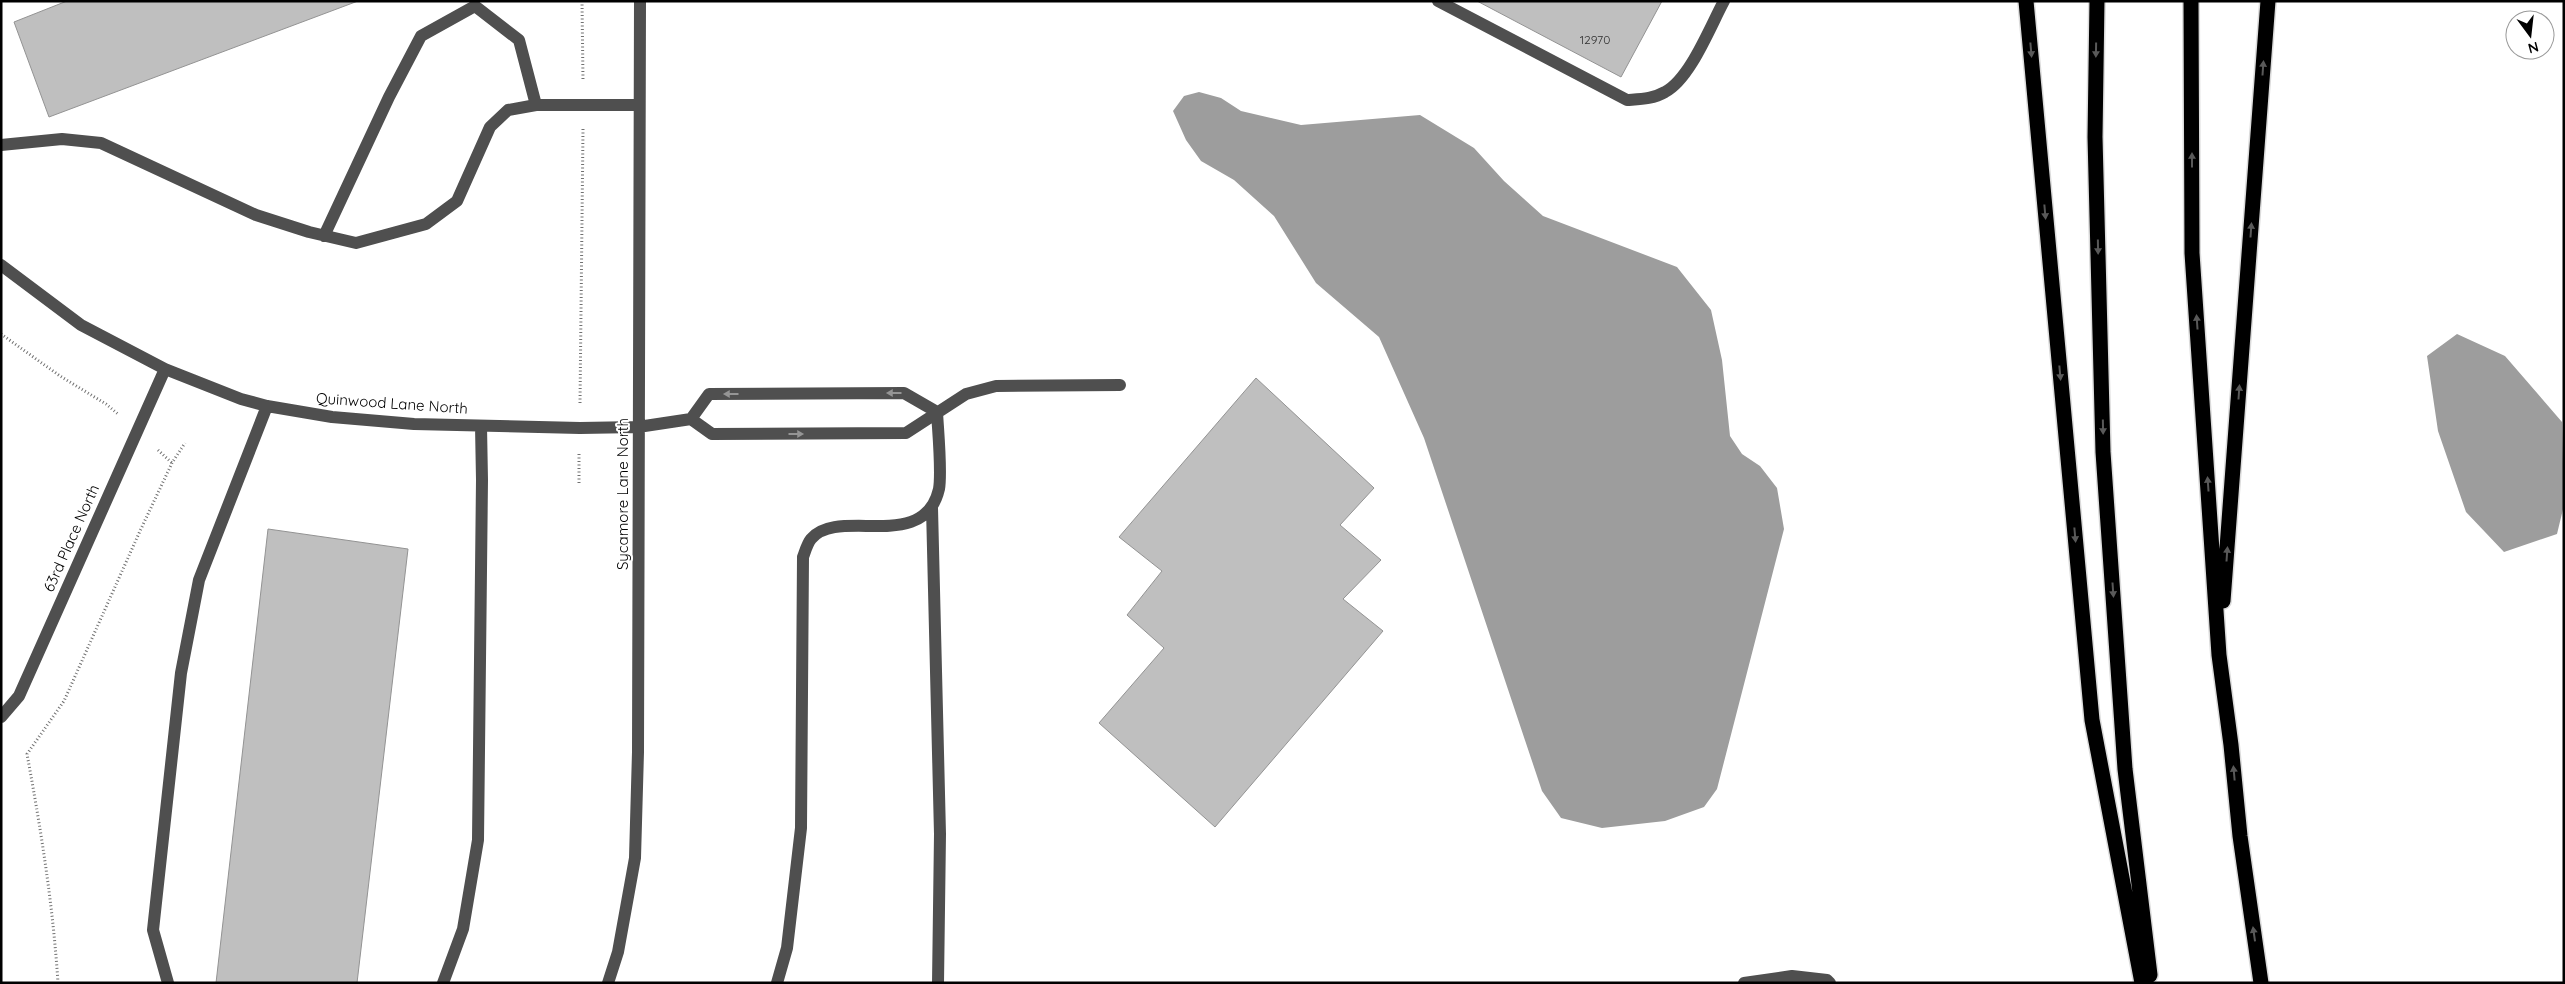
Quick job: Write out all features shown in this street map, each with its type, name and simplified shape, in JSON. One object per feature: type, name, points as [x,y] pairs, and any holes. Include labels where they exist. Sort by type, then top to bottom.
[{"type":"highway","points":[[2026,1],[2092,720],[2142,983]]},
{"type":"highway","points":[[2097,1],[2095,137],[2103,452],[2125,769],[2151,983]]},
{"type":"highway","points":[[2192,1],[2192,253],[2219,655],[2231,744],[2240,836],[2261,983]]},
{"type":"highway","points":[[2219,655],[2268,1]]},
{"type":"street","name":"Sycamore Lane North","points":[[608,983],[618,952],[635,858],[638,752],[640,1]]},
{"type":"street","points":[[1438,1],[1627,100],[1652,98],[1659,95],[1667,91],[1683,76],[1724,1]]},
{"type":"street","points":[[324,236],[389,97],[421,36],[475,6],[519,40],[536,105]]},
{"type":"street","points":[[1,145],[62,139],[101,143],[256,215],[324,236],[356,243],[426,224],[457,201],[490,127],[508,110],[536,105],[639,105]]},
{"type":"street","name":"Quinwood Lane North","points":[[1,265],[81,325],[164,369],[267,406],[341,418],[414,424],[580,428],[638,427],[691,419]]},
{"type":"street","name":"63rd Place North","points":[[1,717],[19,696],[164,369]]},
{"type":"street","points":[[937,412],[904,393],[709,394],[691,419],[712,434],[906,433],[966,394],[996,386],[1120,385]]},
{"type":"street","points":[[168,983],[153,930],[181,673],[199,580],[267,406]]},
{"type":"street","points":[[937,412],[939,488],[932,508],[940,834],[938,983]]},
{"type":"street","points":[[443,983],[463,929],[478,840],[481,426]]},
{"type":"street","points":[[777,983],[787,948],[802,828],[803,557],[810,540],[825,529],[912,523],[932,508]]},
{"type":"street","points":[[1744,983],[1792,976],[1827,980],[1830,983]]},
{"type":"path","points":[[579,483],[583,105],[582,1]]},
{"type":"path","points":[[1,334],[60,376],[106,404],[172,463]]},
{"type":"path","points":[[58,983],[54,918],[45,847],[27,754],[64,701],[172,463],[185,442]]},
{"type":"shaded area","points":[[1199,92],[1221,98],[1241,111],[1301,125],[1420,115],[1474,148],[1504,181],[1543,216],[1677,267],[1711,310],[1722,360],[1730,436],[1742,454],[1760,466],[1777,488],[1784,529],[1717,789],[1704,807],[1665,821],[1602,828],[1561,818],[1542,791],[1424,438],[1379,337],[1316,283],[1274,216],[1234,180],[1201,161],[1186,140],[1173,111],[1184,96]]},
{"type":"shaded area","points":[[2457,334],[2505,356],[2562,422],[2564,505],[2557,534],[2504,552],[2466,512],[2438,431],[2427,356]]},
{"type":"building","points":[[67,1],[358,1],[49,117],[14,22]]},
{"type":"building","points":[[1477,1],[1662,1],[1621,77]]},
{"type":"building","points":[[1256,378],[1374,488],[1340,525],[1381,560],[1343,599],[1383,631],[1215,827],[1099,723],[1164,648],[1127,615],[1162,571],[1119,537]]},
{"type":"building","points":[[268,529],[408,549],[357,983],[216,983]]}]
